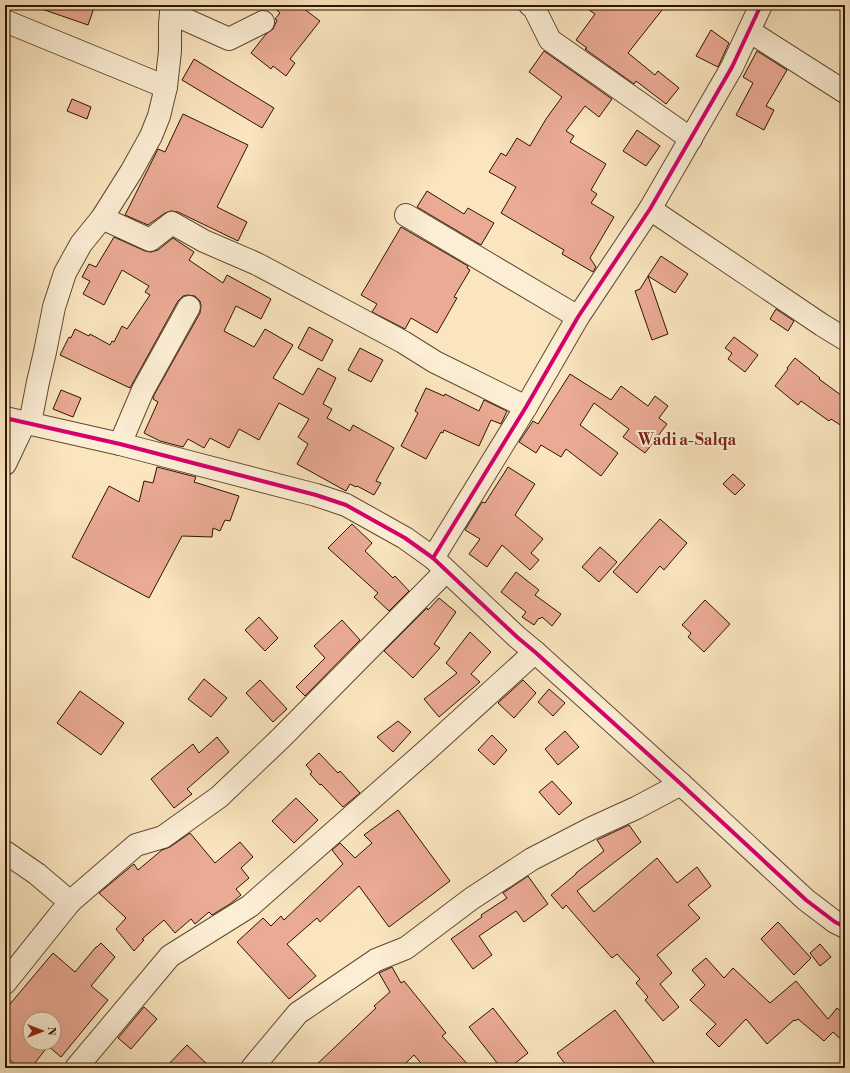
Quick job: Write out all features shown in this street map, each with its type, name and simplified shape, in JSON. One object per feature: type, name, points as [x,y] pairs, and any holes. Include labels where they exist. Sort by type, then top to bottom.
[{"type":"street","points":[[530,5],[534,8],[550,40],[691,139]]},
{"type":"street","points":[[5,983],[70,902],[136,845],[163,838],[219,797],[281,738],[439,565],[526,407],[578,317],[650,209],[691,139],[732,67],[761,5]]},
{"type":"street","points":[[5,464],[20,421],[65,273],[82,244],[102,218],[130,172],[151,136],[159,116],[166,87],[170,51],[172,9],[230,39],[263,22]]},
{"type":"street","points":[[5,21],[166,87]]},
{"type":"street","points":[[749,31],[845,92]]},
{"type":"street","points":[[650,209],[845,339]]},
{"type":"street","points":[[406,215],[578,317]]},
{"type":"street","points":[[102,218],[150,240],[172,223],[204,242],[257,264],[403,342],[434,362],[526,407]]},
{"type":"street","points":[[120,444],[142,390],[189,307]]},
{"type":"street","points":[[20,421],[120,444],[316,495],[346,506],[405,538],[439,565],[681,784],[806,900],[835,922],[845,927]]},
{"type":"street","points":[[76,1068],[170,956],[250,906],[426,751],[535,652]]},
{"type":"street","points":[[252,1068],[298,1013],[376,960],[406,948],[471,899],[532,859],[592,828],[636,808],[681,784]]},
{"type":"street","points":[[5,852],[37,874],[70,902]]},
{"type":"building","points":[[36,5],[95,5],[88,25],[36,7]]},
{"type":"building","points":[[271,5],[299,5],[320,21],[290,59],[295,63],[286,76],[273,66],[271,69],[251,53],[266,34],[273,29],[277,20],[275,19],[280,13]]},
{"type":"building","points":[[582,5],[666,5],[628,53],[655,75],[658,71],[679,88],[666,104],[636,81],[634,84],[585,49],[587,48],[576,40],[595,14]]},
{"type":"building","points":[[711,30],[729,43],[718,67],[696,56]]},
{"type":"building","points":[[544,51],[612,99],[599,117],[585,106],[566,131],[574,136],[570,142],[606,164],[591,190],[597,194],[591,203],[614,217],[590,258],[596,267],[593,272],[562,254],[564,250],[501,213],[516,187],[489,172],[501,153],[506,156],[517,138],[530,146],[546,119],[562,97],[529,72]]},
{"type":"building","points":[[757,51],[787,70],[766,106],[774,110],[764,130],[736,115],[753,83],[743,77]]},
{"type":"building","points":[[194,59],[274,108],[262,128],[182,80]]},
{"type":"building","points":[[72,99],[91,107],[87,119],[67,111]]},
{"type":"building","points":[[183,114],[248,145],[217,207],[247,222],[238,241],[178,212],[171,211],[165,213],[148,225],[125,215],[158,149],[165,152]]},
{"type":"building","points":[[637,130],[660,146],[646,166],[623,151]]},
{"type":"building","points":[[427,191],[464,214],[468,208],[494,223],[481,245],[417,207]]},
{"type":"building","points":[[401,227],[468,266],[467,268],[470,270],[454,297],[457,298],[437,333],[411,318],[405,329],[372,312],[377,304],[361,295]]},
{"type":"building","points":[[114,237],[145,251],[151,252],[158,250],[173,238],[194,252],[189,260],[223,283],[227,275],[271,299],[261,319],[236,306],[224,331],[254,347],[265,329],[293,345],[273,378],[303,395],[318,368],[336,378],[323,404],[332,409],[327,418],[350,431],[353,425],[394,448],[376,481],[381,483],[374,495],[350,484],[346,491],[297,464],[308,444],[298,437],[309,419],[279,403],[259,440],[239,429],[229,448],[210,438],[204,448],[188,439],[183,447],[160,441],[144,433],[158,402],[153,399],[154,395],[200,313],[200,301],[195,296],[183,296],[178,301],[130,388],[60,355],[75,329],[89,336],[90,334],[110,345],[112,341],[114,342],[122,326],[127,329],[150,295],[145,292],[149,286],[122,270],[104,305],[83,294],[90,281],[82,277],[89,264],[96,267]]},
{"type":"building","points":[[661,256],[688,274],[675,293],[648,276]]},
{"type":"building","points":[[648,276],[668,334],[652,340],[635,291],[640,289]]},
{"type":"building","points":[[776,309],[794,321],[788,331],[770,319]]},
{"type":"building","points":[[309,327],[333,340],[322,361],[298,348]]},
{"type":"building","points":[[734,337],[758,355],[745,372],[728,359],[732,353],[725,348]]},
{"type":"building","points":[[360,348],[383,360],[371,382],[348,370]]},
{"type":"building","points":[[795,358],[820,378],[819,379],[845,398],[845,428],[831,419],[829,421],[801,401],[798,405],[775,386]]},
{"type":"building","points":[[570,374],[611,400],[621,386],[648,406],[655,396],[668,406],[659,418],[667,424],[645,453],[623,437],[629,429],[594,403],[580,425],[618,453],[601,476],[566,449],[561,457],[541,445],[536,453],[519,442],[533,421],[538,424]]},
{"type":"building","points":[[426,388],[444,396],[445,394],[479,411],[484,400],[507,411],[501,424],[491,420],[479,446],[444,430],[443,433],[441,432],[426,459],[401,446],[418,413],[415,411]]},
{"type":"building","points":[[61,390],[81,398],[73,417],[53,409]]},
{"type":"building","points":[[157,467],[196,477],[194,482],[239,496],[230,521],[225,520],[220,531],[213,528],[212,537],[182,536],[149,598],[72,557],[109,486],[139,502],[144,481],[153,483]]},
{"type":"building","points":[[508,467],[535,484],[515,515],[543,539],[531,553],[539,560],[530,570],[502,545],[487,567],[469,554],[480,539],[465,530],[482,502],[485,503]]},
{"type":"building","points":[[733,474],[745,485],[735,495],[723,484]]},
{"type":"building","points":[[660,519],[687,543],[664,570],[660,566],[637,593],[613,572]]},
{"type":"building","points":[[352,524],[372,543],[365,551],[393,578],[395,576],[409,591],[389,611],[374,597],[378,593],[328,548]]},
{"type":"building","points":[[600,547],[617,562],[599,582],[582,567]]},
{"type":"building","points":[[516,572],[539,590],[535,595],[561,614],[552,626],[542,617],[540,619],[539,618],[534,625],[522,617],[526,612],[501,592]]},
{"type":"building","points":[[439,598],[456,612],[434,644],[440,648],[413,678],[384,651]]},
{"type":"building","points":[[705,600],[730,624],[704,652],[688,637],[691,633],[682,625]]},
{"type":"building","points":[[259,617],[278,638],[265,651],[245,630]]},
{"type":"building","points":[[342,620],[360,640],[305,696],[296,687],[325,658],[314,646]]},
{"type":"building","points":[[470,632],[491,652],[471,674],[480,682],[439,717],[424,699],[457,673],[446,663]]},
{"type":"building","points":[[204,679],[227,698],[211,717],[188,699]]},
{"type":"building","points":[[260,680],[287,709],[273,722],[246,693]]},
{"type":"building","points":[[523,680],[536,693],[514,718],[498,703]]},
{"type":"building","points":[[549,689],[565,703],[553,716],[538,702]]},
{"type":"building","points":[[80,691],[124,723],[101,755],[57,723]]},
{"type":"building","points":[[398,721],[411,732],[393,752],[377,737]]},
{"type":"building","points":[[565,731],[579,747],[558,765],[545,749]]},
{"type":"building","points":[[492,735],[507,750],[494,765],[478,750]]},
{"type":"building","points":[[217,737],[229,752],[187,789],[192,794],[174,808],[151,779],[193,744],[199,753]]},
{"type":"building","points":[[319,753],[338,773],[340,771],[360,793],[343,807],[310,774],[312,772],[306,765]]},
{"type":"building","points":[[552,781],[572,803],[559,815],[539,792]]},
{"type":"building","points":[[296,798],[318,820],[294,843],[272,821]]},
{"type":"building","points":[[398,810],[450,881],[389,927],[359,886],[320,922],[317,918],[287,944],[316,976],[289,999],[237,942],[263,918],[271,926],[281,916],[284,920],[343,864],[332,850],[340,843],[355,858],[372,843],[364,835]]},
{"type":"building","points":[[629,825],[641,842],[577,891],[594,912],[657,858],[677,883],[697,867],[711,886],[688,905],[700,918],[657,955],[672,973],[660,984],[679,1007],[663,1021],[645,1000],[648,997],[636,983],[640,979],[617,954],[612,958],[566,905],[563,909],[551,895],[604,851],[597,840]]},
{"type":"building","points":[[190,833],[215,863],[240,842],[253,857],[241,868],[249,878],[236,889],[241,895],[212,915],[209,912],[195,924],[191,919],[175,933],[164,920],[142,939],[144,940],[134,951],[116,929],[126,918],[99,893],[134,864],[138,870],[162,850],[170,847]]},
{"type":"building","points":[[528,876],[548,904],[524,922],[516,911],[479,936],[492,955],[473,969],[451,939],[482,917],[481,915],[507,898],[503,893]]},
{"type":"building","points":[[778,922],[811,958],[794,975],[761,939]]},
{"type":"building","points":[[101,943],[115,957],[91,986],[108,1000],[61,1057],[54,1051],[62,1051],[62,1011],[22,1011],[22,1051],[44,1051],[31,1068],[20,1068],[5,1056],[5,1010],[53,953],[75,972]]},
{"type":"building","points":[[820,944],[831,957],[820,966],[810,953]]},
{"type":"building","points":[[706,958],[724,978],[733,968],[770,1003],[796,981],[828,1019],[837,1008],[845,1015],[845,1043],[833,1032],[824,1041],[798,1019],[795,1021],[794,1020],[767,1044],[746,1019],[719,1047],[706,1034],[716,1024],[690,1000],[705,985],[692,970]]},
{"type":"building","points":[[392,967],[401,983],[404,981],[446,1033],[442,1036],[471,1068],[425,1068],[414,1055],[401,1068],[313,1068],[376,1008],[374,1006],[390,992],[379,973]]},
{"type":"building","points":[[144,1007],[157,1019],[131,1049],[118,1038]]},
{"type":"building","points":[[493,1008],[528,1053],[509,1068],[501,1068],[469,1027]]},
{"type":"building","points":[[615,1010],[658,1068],[568,1068],[557,1053]]},
{"type":"building","points":[[187,1045],[211,1068],[165,1068]]},
{"type":"cycle path","points":[[433,558],[526,407],[578,317],[650,209],[732,67],[761,5]]},
{"type":"cycle path","points":[[5,418],[120,444],[316,495],[346,505],[405,538],[433,558],[517,637],[681,784],[806,900],[835,922],[845,927]]},
{"type":"district","name":"Wadi a-Salqa","points":[[687,440]]}]
